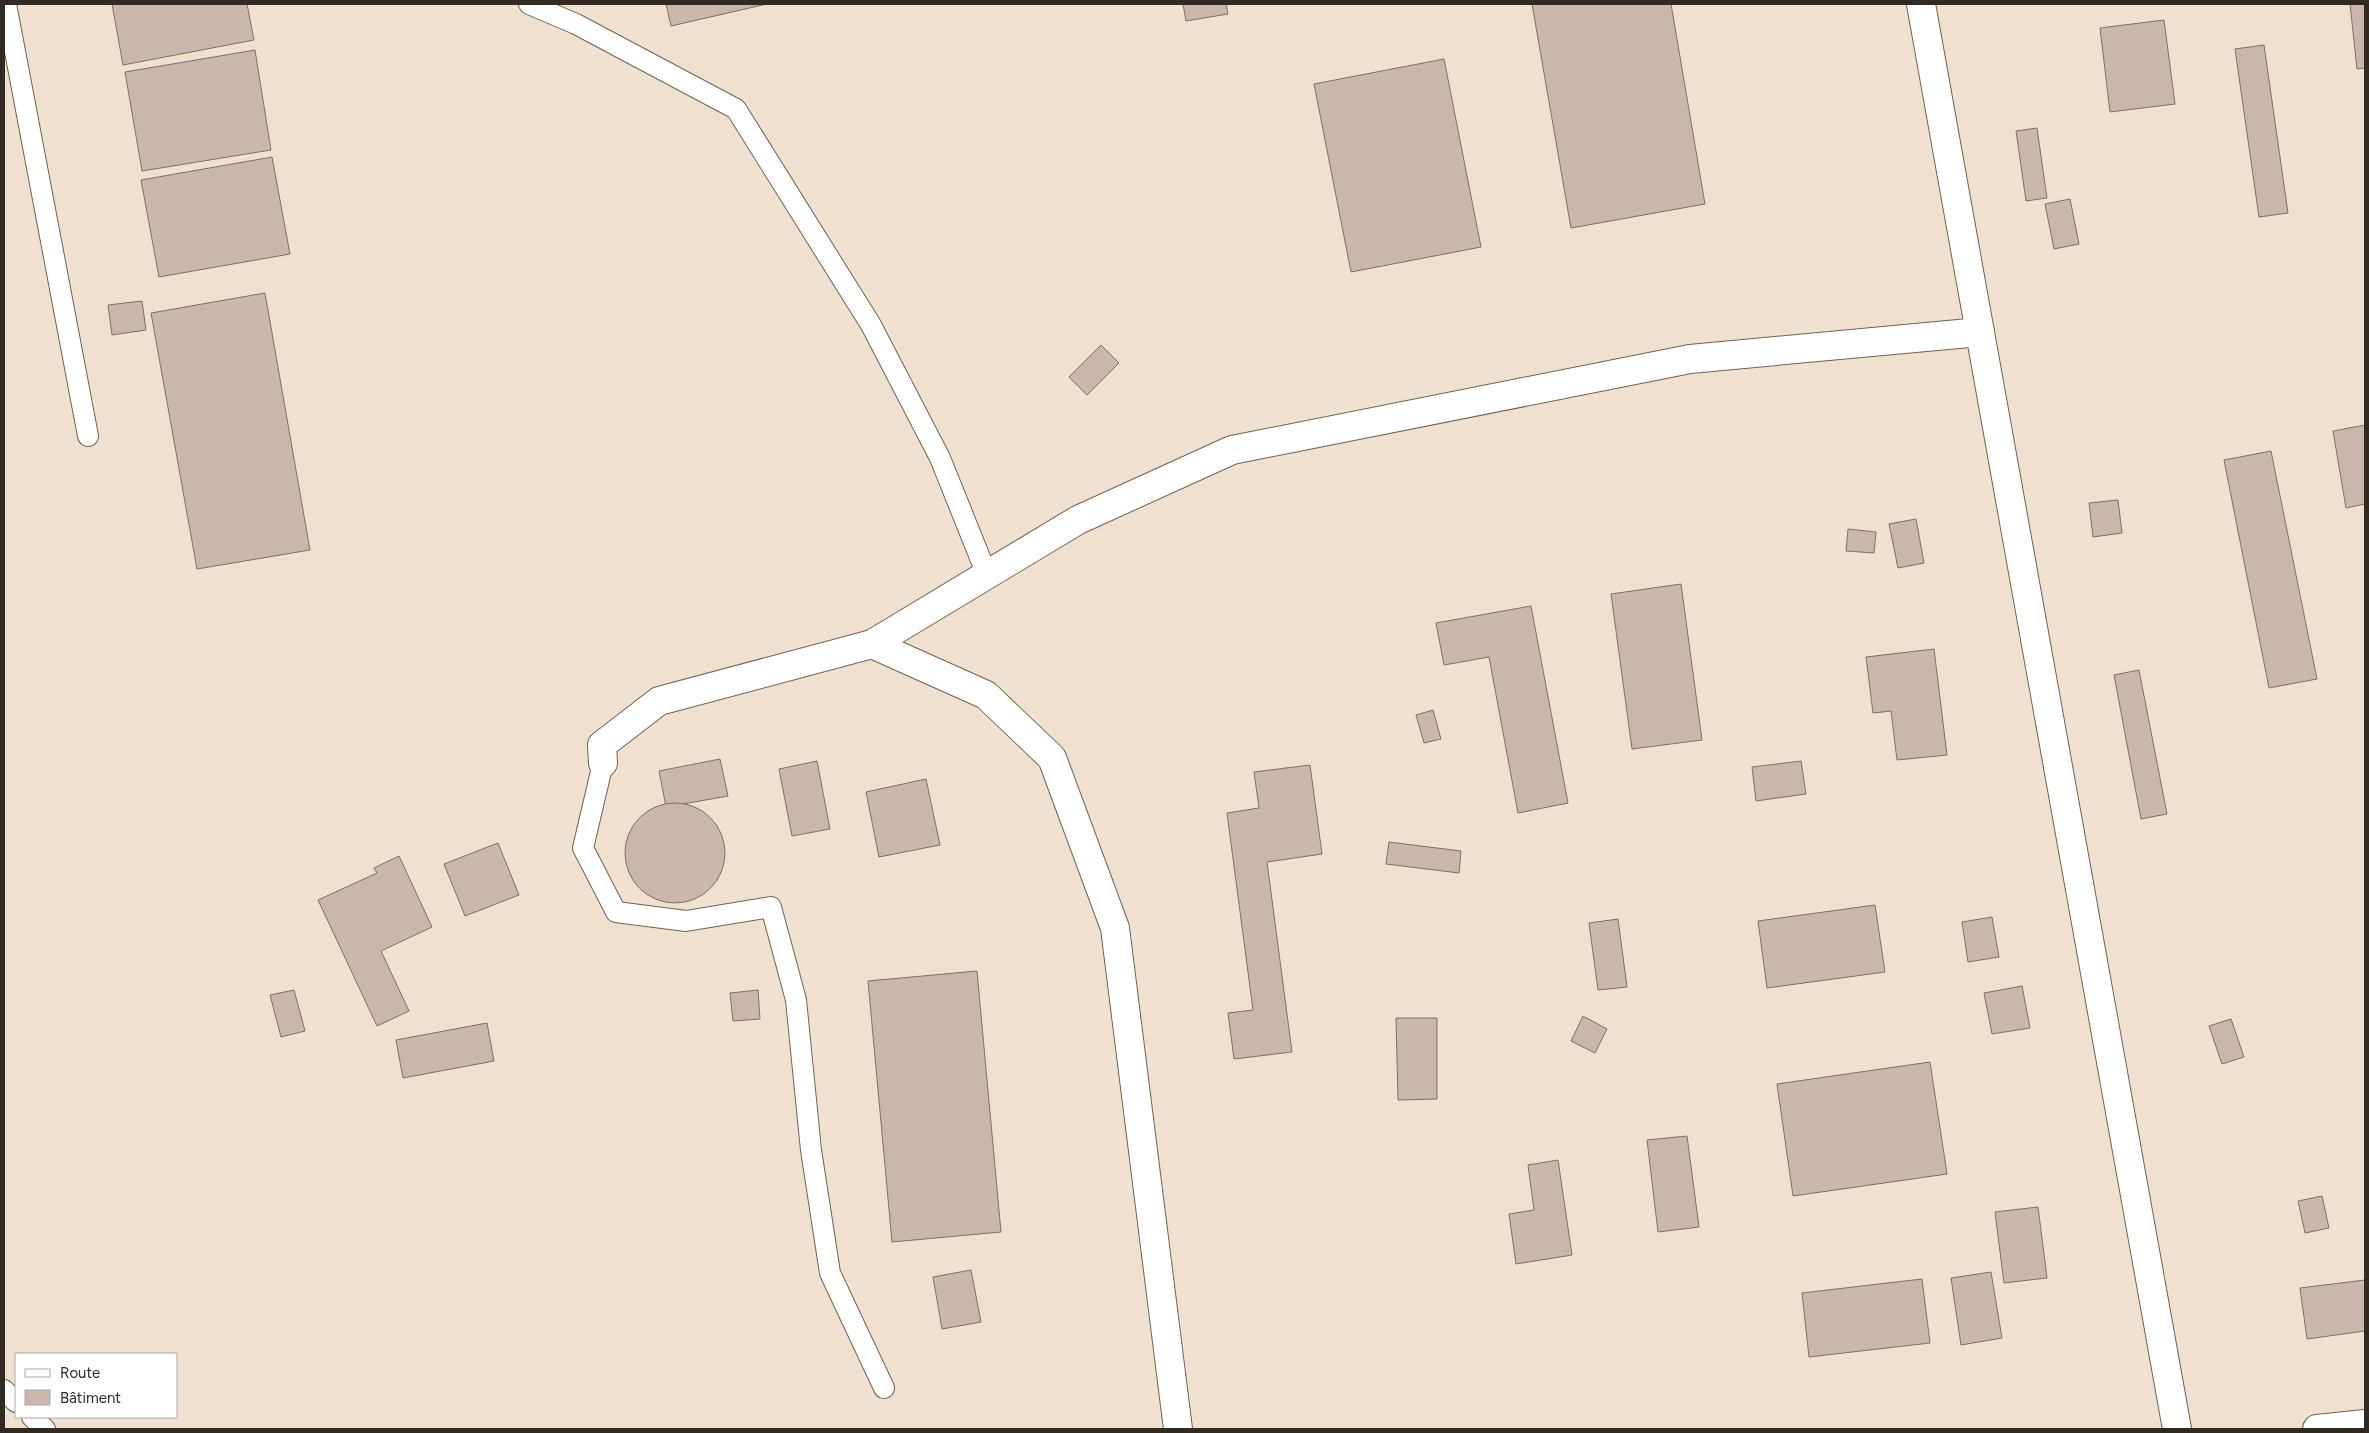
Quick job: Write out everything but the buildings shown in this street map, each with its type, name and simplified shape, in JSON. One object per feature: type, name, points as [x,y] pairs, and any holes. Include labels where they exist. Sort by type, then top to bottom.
[{"type":"street","points":[[1921,4],[2176,1429]]},
{"type":"street","points":[[603,763],[602,745],[658,701],[872,644],[1078,520],[1232,450],[1690,359],[1980,332]]},
{"type":"street","points":[[872,644],[986,695],[1052,758],[1115,928],[1178,1429]]},
{"type":"street","points":[[2317,1429],[2365,1424]]},
{"type":"lane","points":[[6,4],[88,436]]},
{"type":"lane","points":[[530,4],[576,24],[736,109],[871,325],[940,458],[987,575]]},
{"type":"lane","points":[[603,763],[583,848],[616,912],[686,921],[771,907],[796,1000],[811,1150],[830,1273],[884,1388]]},
{"type":"lane","points":[[4,1390],[15,1401]]},
{"type":"lane","points":[[33,1418],[45,1429]]}]
